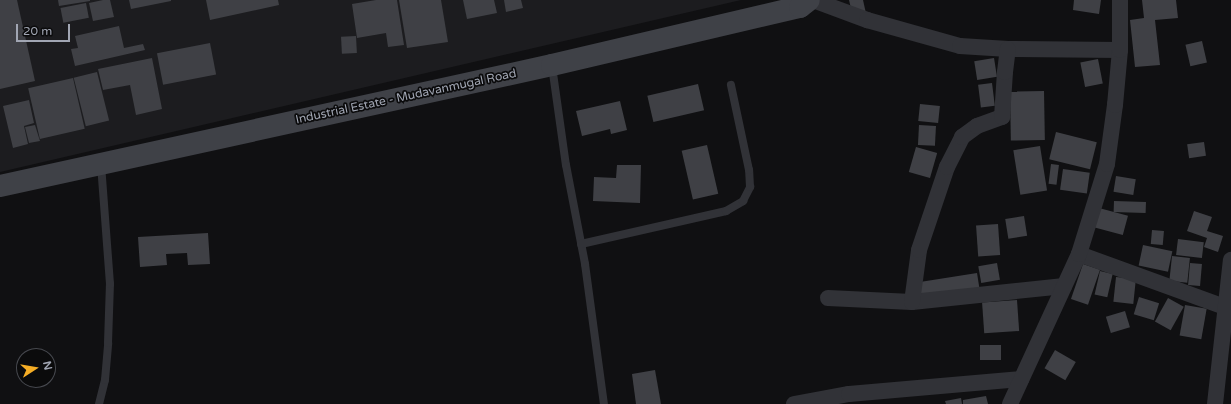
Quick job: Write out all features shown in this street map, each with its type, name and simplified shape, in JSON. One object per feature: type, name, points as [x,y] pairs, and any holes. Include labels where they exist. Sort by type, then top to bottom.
[{"type":"street","name":"Industrial Estate - Mudavanmugal Road","points":[[0,186],[552,65],[800,7],[809,0]]},
{"type":"street","points":[[813,0],[867,20],[960,46],[1008,49],[1120,50]]},
{"type":"street","points":[[1010,404],[1020,379],[1079,254],[1107,164],[1115,105],[1120,50],[1120,0]]},
{"type":"street","points":[[912,302],[918,250],[947,167],[962,137],[977,126],[1002,117],[1008,49]]},
{"type":"street","points":[[1079,254],[1227,308]]},
{"type":"street","points":[[1216,404],[1231,260]]},
{"type":"street","points":[[828,298],[912,302],[1064,286]]},
{"type":"street","points":[[794,404],[849,394],[1020,379]]},
{"type":"lane","points":[[552,65],[566,165],[581,244],[604,404]]},
{"type":"lane","points":[[581,244],[726,211],[743,201],[750,187],[749,170],[731,84]]},
{"type":"lane","points":[[99,404],[105,380],[110,284],[101,163]]},
{"type":"shaded area","points":[[0,0],[741,0],[0,172]]},
{"type":"building","points":[[0,0],[17,0],[35,81],[0,89]]},
{"type":"building","points":[[58,0],[90,0],[90,1],[59,6]]},
{"type":"building","points":[[110,0],[114,17],[93,21],[89,3]]},
{"type":"building","points":[[129,0],[171,0],[171,1],[131,9]]},
{"type":"building","points":[[206,0],[278,0],[279,5],[210,20]]},
{"type":"building","points":[[376,0],[397,0],[404,45],[388,47],[386,33],[357,38],[352,4]]},
{"type":"building","points":[[399,0],[441,0],[448,42],[407,48]]},
{"type":"building","points":[[463,0],[494,0],[497,13],[467,19]]},
{"type":"building","points":[[504,0],[521,0],[523,8],[506,12]]},
{"type":"building","points":[[849,0],[863,0],[867,18],[854,21]]},
{"type":"building","points":[[1074,0],[1101,0],[1099,14],[1073,10]]},
{"type":"building","points":[[1142,0],[1176,0],[1178,18],[1155,20],[1160,65],[1135,67],[1130,20],[1144,18]]},
{"type":"building","points":[[86,3],[89,18],[63,23],[60,8]]},
{"type":"building","points":[[119,26],[124,48],[143,44],[145,50],[75,66],[71,49],[78,48],[75,36]]},
{"type":"building","points":[[356,36],[357,53],[342,54],[341,37]]},
{"type":"building","points":[[1202,41],[1207,62],[1190,66],[1185,45]]},
{"type":"building","points":[[210,43],[216,74],[163,85],[157,53]]},
{"type":"building","points":[[152,58],[162,109],[136,115],[130,85],[103,90],[98,69]]},
{"type":"building","points":[[994,58],[997,77],[977,80],[974,61]]},
{"type":"building","points":[[1098,59],[1103,84],[1085,87],[1080,62]]},
{"type":"building","points":[[97,72],[109,121],[86,126],[74,78]]},
{"type":"building","points":[[73,78],[85,129],[40,139],[28,88]]},
{"type":"building","points":[[992,83],[995,106],[981,108],[978,85]]},
{"type":"building","points":[[698,84],[704,110],[653,122],[647,96]]},
{"type":"building","points":[[1044,91],[1045,140],[1011,141],[1010,92]]},
{"type":"building","points":[[29,100],[34,123],[24,126],[28,144],[13,148],[3,106]]},
{"type":"building","points":[[620,101],[627,130],[611,134],[610,129],[582,136],[576,111]]},
{"type":"building","points":[[920,104],[940,106],[938,123],[918,121]]},
{"type":"building","points":[[35,125],[40,141],[29,143],[25,127]]},
{"type":"building","points":[[919,125],[936,126],[935,146],[918,145]]},
{"type":"building","points":[[1056,132],[1097,142],[1090,169],[1049,159]]},
{"type":"building","points":[[1204,142],[1206,156],[1189,158],[1187,144]]},
{"type":"building","points":[[707,145],[718,194],[693,200],[682,151]]},
{"type":"building","points":[[1040,146],[1047,190],[1020,195],[1013,150]]},
{"type":"building","points":[[916,147],[937,153],[930,178],[909,172]]},
{"type":"building","points":[[1051,164],[1059,165],[1057,185],[1049,184]]},
{"type":"building","points":[[617,165],[641,165],[640,203],[593,201],[594,177],[616,178]]},
{"type":"building","points":[[1063,169],[1090,173],[1087,194],[1060,190]]},
{"type":"building","points":[[1116,176],[1136,179],[1133,195],[1113,192]]},
{"type":"building","points":[[1114,201],[1146,202],[1146,213],[1114,212]]},
{"type":"building","points":[[1099,208],[1128,216],[1123,235],[1094,227]]},
{"type":"building","points":[[1194,211],[1212,217],[1207,231],[1223,236],[1218,252],[1204,247],[1207,238],[1187,231]]},
{"type":"building","points":[[1024,216],[1027,236],[1008,239],[1005,219]]},
{"type":"building","points":[[998,224],[1000,255],[978,256],[976,226]]},
{"type":"building","points":[[1152,230],[1164,231],[1163,245],[1151,244]]},
{"type":"building","points":[[208,233],[210,264],[188,265],[187,253],[166,254],[167,265],[140,267],[138,237]]},
{"type":"building","points":[[1178,239],[1204,242],[1202,258],[1176,255]]},
{"type":"building","points":[[1143,245],[1172,251],[1168,272],[1139,266]]},
{"type":"building","points":[[1172,256],[1190,258],[1187,283],[1169,281]]},
{"type":"building","points":[[997,263],[1000,280],[981,283],[978,266]]},
{"type":"building","points":[[1190,263],[1202,264],[1200,286],[1188,285]]},
{"type":"building","points":[[1083,264],[1100,270],[1088,305],[1071,299]]},
{"type":"building","points":[[1100,271],[1113,274],[1107,297],[1095,294]]},
{"type":"building","points":[[977,273],[980,292],[920,301],[917,283]]},
{"type":"building","points":[[1116,277],[1136,279],[1133,304],[1113,302]]},
{"type":"building","points":[[1139,297],[1159,303],[1154,320],[1134,314]]},
{"type":"building","points":[[1168,298],[1184,307],[1171,330],[1155,322]]},
{"type":"building","points":[[1017,300],[1019,331],[984,333],[982,302]]},
{"type":"building","points":[[1185,305],[1207,309],[1201,339],[1180,336]]},
{"type":"building","points":[[1125,311],[1130,327],[1111,333],[1106,317]]},
{"type":"building","points":[[980,345],[1001,345],[1001,360],[980,360]]},
{"type":"building","points":[[1055,350],[1076,362],[1065,380],[1044,368]]},
{"type":"building","points":[[655,370],[661,404],[636,404],[632,374]]},
{"type":"building","points":[[986,396],[988,404],[963,404],[963,400]]},
{"type":"building","points":[[961,398],[962,404],[946,404],[945,401]]}]
